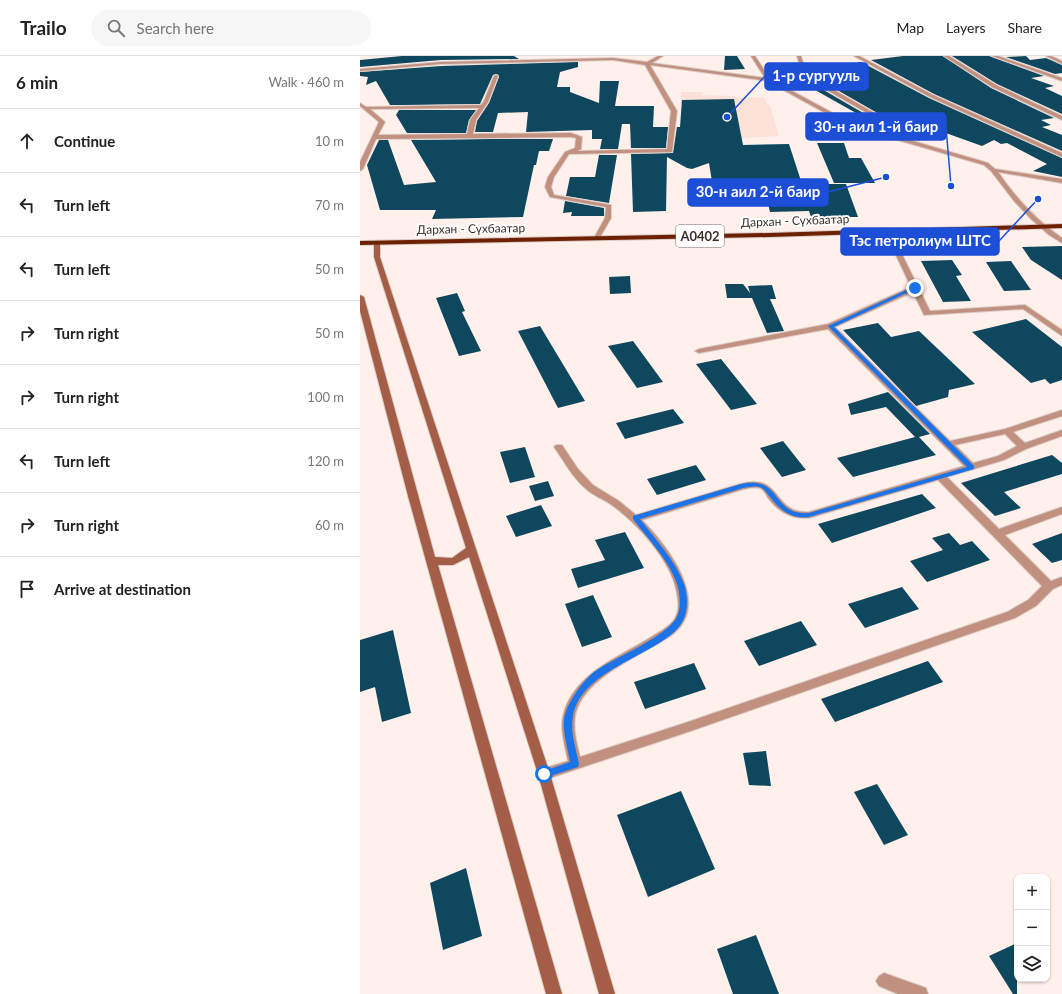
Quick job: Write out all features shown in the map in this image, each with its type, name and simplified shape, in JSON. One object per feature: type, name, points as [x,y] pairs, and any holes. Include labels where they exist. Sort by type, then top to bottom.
[{"type":"highway","name":"Дархан - Сүхбаатар","points":[[360,243],[377,244],[1062,226]]},
{"type":"main road","points":[[377,244],[377,258],[544,774],[607,994]]},
{"type":"main road","points":[[360,297],[431,560],[554,994]]},
{"type":"main road","points":[[431,560],[445,563],[456,562],[471,549]]},
{"type":"street","points":[[428,56],[431,62],[441,63]]},
{"type":"street","points":[[647,64],[661,56]]},
{"type":"street","points":[[753,56],[768,80]]},
{"type":"street","points":[[799,56],[803,70],[818,83],[890,124],[911,142]]},
{"type":"street","points":[[856,56],[899,81],[954,108],[1062,155]]},
{"type":"street","points":[[946,56],[994,86],[1062,118]]},
{"type":"street","points":[[994,56],[1062,80]]},
{"type":"street","points":[[1048,56],[1062,63]]},
{"type":"street","points":[[360,70],[441,63],[581,57],[613,59],[768,80],[851,125],[986,164],[993,170],[1003,185],[1040,226],[1062,241]]},
{"type":"street","points":[[567,153],[670,151],[674,111],[647,64]]},
{"type":"street","points":[[470,135],[473,120],[486,102],[496,76]]},
{"type":"street","points":[[360,104],[382,122],[360,169]]},
{"type":"street","points":[[366,108],[482,106]]},
{"type":"street","points":[[374,137],[571,134],[579,137],[578,149],[567,153],[551,177],[548,187],[552,196],[609,206],[608,218],[597,238]]},
{"type":"street","points":[[360,147],[370,145]]},
{"type":"street","points":[[993,170],[1062,181]]},
{"type":"street","points":[[886,230],[927,313],[1025,307],[1062,334]]},
{"type":"street","points":[[699,351],[830,326],[915,288]]},
{"type":"street","points":[[830,326],[971,467]]},
{"type":"street","points":[[948,444],[1007,431],[1062,413]]},
{"type":"street","points":[[1007,431],[1023,447]]},
{"type":"street","points":[[636,518],[743,486],[756,484],[765,487],[782,508],[790,513],[799,516],[809,515],[1001,458],[1023,447],[1062,433]]},
{"type":"street","points":[[559,446],[585,483],[593,490],[616,502],[636,518],[670,563],[681,585],[684,602],[682,615],[675,626],[658,639],[597,675],[578,696],[569,715],[569,730],[575,764]]},
{"type":"street","points":[[941,477],[1049,586]]},
{"type":"street","points":[[998,534],[1062,510]]},
{"type":"street","points":[[544,774],[1011,615],[1032,603],[1049,586],[1062,581]]},
{"type":"street","points":[[884,981],[920,994]]},
{"type":"shaded area","points":[[681,92],[704,92],[701,95],[735,96],[735,98],[764,97],[767,105],[770,105],[779,136],[743,138],[742,140],[676,141],[676,127],[681,127]]},
{"type":"building","points":[[402,56],[514,56],[519,59],[441,60],[360,67],[360,60]]},
{"type":"building","points":[[725,56],[737,56],[745,69],[724,70]]},
{"type":"building","points":[[903,56],[943,56],[991,88],[1054,118],[1041,120],[1051,125],[1042,127],[1062,135],[1062,151],[934,94],[871,60]]},
{"type":"building","points":[[952,56],[989,56],[1044,76],[1031,78],[1054,86],[1045,88],[1062,96],[1062,114],[997,84]]},
{"type":"building","points":[[1026,56],[1030,60],[1046,58],[1062,65],[1062,73],[1055,74],[1006,57]]},
{"type":"building","points":[[578,62],[578,67],[560,72],[557,87],[570,87],[570,92],[599,103],[600,81],[619,81],[615,106],[654,106],[653,127],[668,127],[666,148],[631,148],[630,124],[622,124],[618,149],[600,149],[602,139],[592,139],[592,130],[526,132],[528,112],[498,113],[493,132],[475,132],[477,121],[489,103],[499,77],[497,74],[493,75],[480,104],[390,105],[376,81],[366,85],[368,77],[360,76],[360,72],[441,66]]},
{"type":"building","points":[[858,62],[861,62],[929,98],[1062,158],[1062,177],[1033,171],[1047,164],[1007,143],[1001,144],[994,140],[982,146],[943,132],[934,125],[919,141],[915,132],[893,122],[825,83],[860,75]]},
{"type":"building","points":[[815,85],[877,121],[871,126],[867,126],[840,115],[856,113],[808,86]]},
{"type":"building","points":[[734,99],[743,145],[789,144],[802,184],[846,184],[858,217],[811,217],[809,211],[770,212],[762,179],[732,180],[739,206],[716,206],[709,163],[692,169],[687,168],[667,157],[666,211],[633,212],[631,154],[673,153],[677,127],[680,127],[682,100]]},
{"type":"building","points":[[399,110],[476,110],[469,120],[466,133],[407,133],[396,115]]},
{"type":"building","points":[[553,139],[549,151],[539,151],[536,165],[534,165],[523,217],[432,219],[436,210],[380,210],[367,165],[379,140],[388,140],[404,185],[436,182],[411,140]]},
{"type":"building","points":[[817,143],[844,143],[849,158],[861,158],[875,183],[834,183]]},
{"type":"building","points":[[599,155],[617,155],[609,203],[566,196],[570,177],[595,177]]},
{"type":"building","points":[[565,201],[604,208],[604,216],[571,216],[572,212],[563,213]]},
{"type":"building","points":[[1062,246],[1062,280],[1031,260],[1022,247]]},
{"type":"building","points":[[952,260],[962,275],[956,276],[971,301],[943,302],[921,261]]},
{"type":"building","points":[[1011,261],[1031,290],[1004,291],[986,262]]},
{"type":"building","points":[[630,276],[631,293],[610,294],[609,277]]},
{"type":"building","points":[[725,284],[743,284],[750,293],[748,286],[772,285],[776,299],[770,299],[784,331],[767,333],[752,298],[727,298]]},
{"type":"building","points":[[457,293],[465,311],[462,312],[481,351],[459,356],[436,298]]},
{"type":"building","points":[[1026,319],[1062,347],[1062,380],[1050,384],[1045,379],[1031,383],[972,332]]},
{"type":"building","points":[[878,323],[891,337],[919,331],[975,384],[949,390],[948,397],[916,406],[843,330]]},
{"type":"building","points":[[540,326],[585,401],[558,408],[518,331]]},
{"type":"building","points":[[633,341],[663,382],[637,388],[608,346]]},
{"type":"building","points":[[721,359],[757,404],[731,410],[696,364]]},
{"type":"building","points":[[888,392],[930,434],[919,437],[936,455],[853,477],[837,458],[915,437],[886,407],[851,415],[848,404]]},
{"type":"building","points":[[673,409],[684,423],[625,439],[616,423]]},
{"type":"building","points":[[783,441],[806,470],[782,477],[760,448]]},
{"type":"building","points":[[525,447],[535,477],[510,483],[500,452]]},
{"type":"building","points":[[1052,455],[1062,463],[1062,474],[1004,492],[1021,508],[995,516],[961,483]]},
{"type":"building","points":[[696,465],[706,480],[657,495],[647,479]]},
{"type":"building","points":[[548,481],[554,496],[535,501],[529,486]]},
{"type":"building","points":[[922,494],[936,508],[832,543],[818,524]]},
{"type":"building","points":[[541,505],[552,526],[516,537],[506,516]]},
{"type":"building","points":[[625,532],[644,568],[578,588],[571,569],[605,560],[595,540]]},
{"type":"building","points":[[949,533],[960,545],[972,541],[990,560],[927,582],[910,561],[943,550],[932,538]]},
{"type":"building","points":[[1062,533],[1062,560],[1052,563],[1032,544]]},
{"type":"building","points":[[902,587],[919,609],[865,628],[848,604]]},
{"type":"building","points":[[593,595],[612,637],[582,647],[565,604]]},
{"type":"building","points":[[801,621],[817,645],[759,666],[744,641]]},
{"type":"building","points":[[393,630],[411,713],[382,722],[375,687],[360,692],[360,640]]},
{"type":"building","points":[[928,661],[943,682],[835,722],[821,699]]},
{"type":"building","points":[[694,663],[706,689],[645,709],[634,682]]},
{"type":"building","points":[[766,751],[771,786],[749,785],[743,753]]},
{"type":"building","points":[[877,784],[908,835],[884,845],[854,792]]},
{"type":"building","points":[[681,791],[715,869],[648,897],[617,815]]},
{"type":"building","points":[[466,868],[482,936],[443,950],[430,883]]},
{"type":"building","points":[[756,935],[779,994],[733,994],[717,949]]},
{"type":"building","points":[[1014,944],[1014,982],[1017,982],[1017,994],[1013,994],[989,956]]},
{"type":"place","name":"1-р сургууль","points":[[727,117]]},
{"type":"place","name":"30-н аил 2-й баир","points":[[886,177]]},
{"type":"place","name":"30-н аил 1-й баир","points":[[951,186]]},
{"type":"place","name":"Тэс петролиум ШТС","points":[[1038,199]]},
{"type":"route","points":[[544,774],[575,764],[569,730],[569,715],[578,696],[597,675],[658,639],[675,626],[682,615],[684,602],[681,585],[670,563],[636,518],[743,486],[756,484],[765,487],[782,508],[790,513],[799,516],[809,515],[971,467],[830,326],[915,288]]}]
